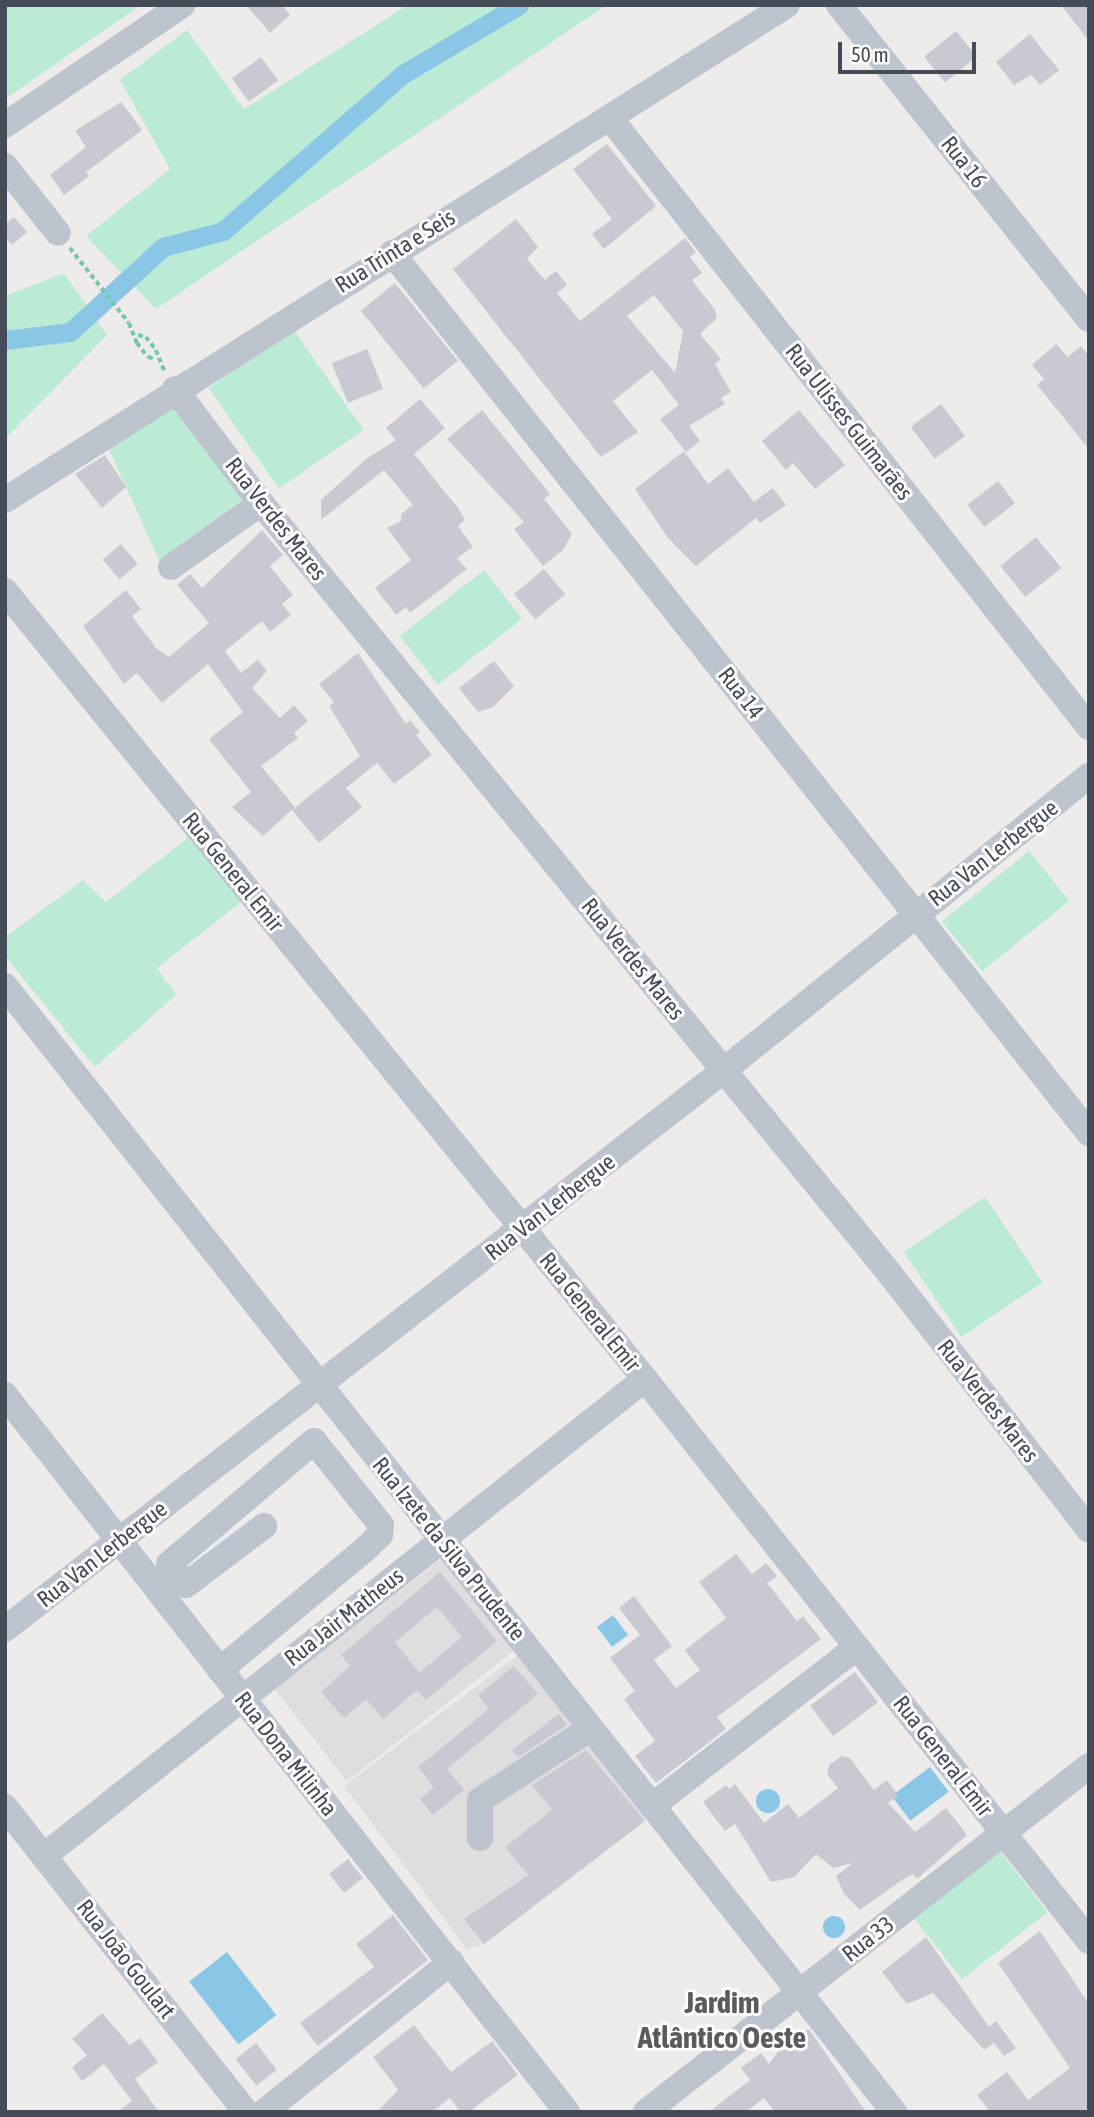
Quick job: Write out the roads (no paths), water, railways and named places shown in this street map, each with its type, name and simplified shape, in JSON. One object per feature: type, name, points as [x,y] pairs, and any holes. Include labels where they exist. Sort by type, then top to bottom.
[{"type":"street","points":[[5,125],[182,5]]},
{"type":"street","name":"Rua Trinta e Seis","points":[[5,500],[175,389],[787,5]]},
{"type":"street","name":"Rua 16","points":[[839,5],[1089,319]]},
{"type":"street","name":"Rua Ulisses Guimarães","points":[[610,118],[1089,727]]},
{"type":"street","points":[[5,166],[58,233]]},
{"type":"street","name":"Rua 14","points":[[392,253],[1089,1133]]},
{"type":"street","name":"Rua Verdes Mares","points":[[175,389],[261,503],[890,1274],[1089,1530]]},
{"type":"street","points":[[171,567],[261,503]]},
{"type":"street","name":"Rua General Emir","points":[[5,591],[645,1379],[1089,1941]]},
{"type":"street","name":"Rua Van Lerbergue","points":[[5,1629],[523,1229],[1089,776]]},
{"type":"street","name":"Rua Izete da Silva Prudente","points":[[5,986],[319,1388],[894,2112]]},
{"type":"street","name":"Rua Jair Matheus","points":[[44,1856],[645,1379]]},
{"type":"street","name":"Rua Dona Milinha","points":[[5,1395],[117,1543],[568,2112]]},
{"type":"street","points":[[220,1670],[363,1551],[380,1535],[381,1525],[314,1441],[169,1564],[186,1585],[264,1526]]},
{"type":"street","points":[[652,1806],[858,1647]]},
{"type":"street","points":[[480,1838],[480,1800],[591,1728]]},
{"type":"street","name":"Rua 33","points":[[646,2112],[1089,1766]]},
{"type":"street","name":"Rua João Goulart","points":[[5,1807],[246,2112]]},
{"type":"street","points":[[264,2112],[451,1962]]},
{"type":"water","points":[[613,1615],[628,1635],[612,1647],[597,1627]]},
{"type":"water","points":[[930,1767],[949,1792],[910,1821],[892,1796]]},
{"type":"water","points":[[768,1789],[777,1792],[780,1801],[777,1810],[768,1813],[759,1810],[756,1801],[759,1792]]},
{"type":"water","points":[[834,1916],[842,1919],[845,1927],[842,1935],[834,1938],[826,1935],[823,1927],[826,1919]]},
{"type":"water","points":[[227,1952],[276,2015],[238,2045],[189,1982]]},
{"type":"waterway","points":[[5,340],[70,332],[163,247],[223,231],[403,74],[519,5]]},
{"type":"district","name":"Jardim Atlântico Oeste","points":[[722,2019]]}]
